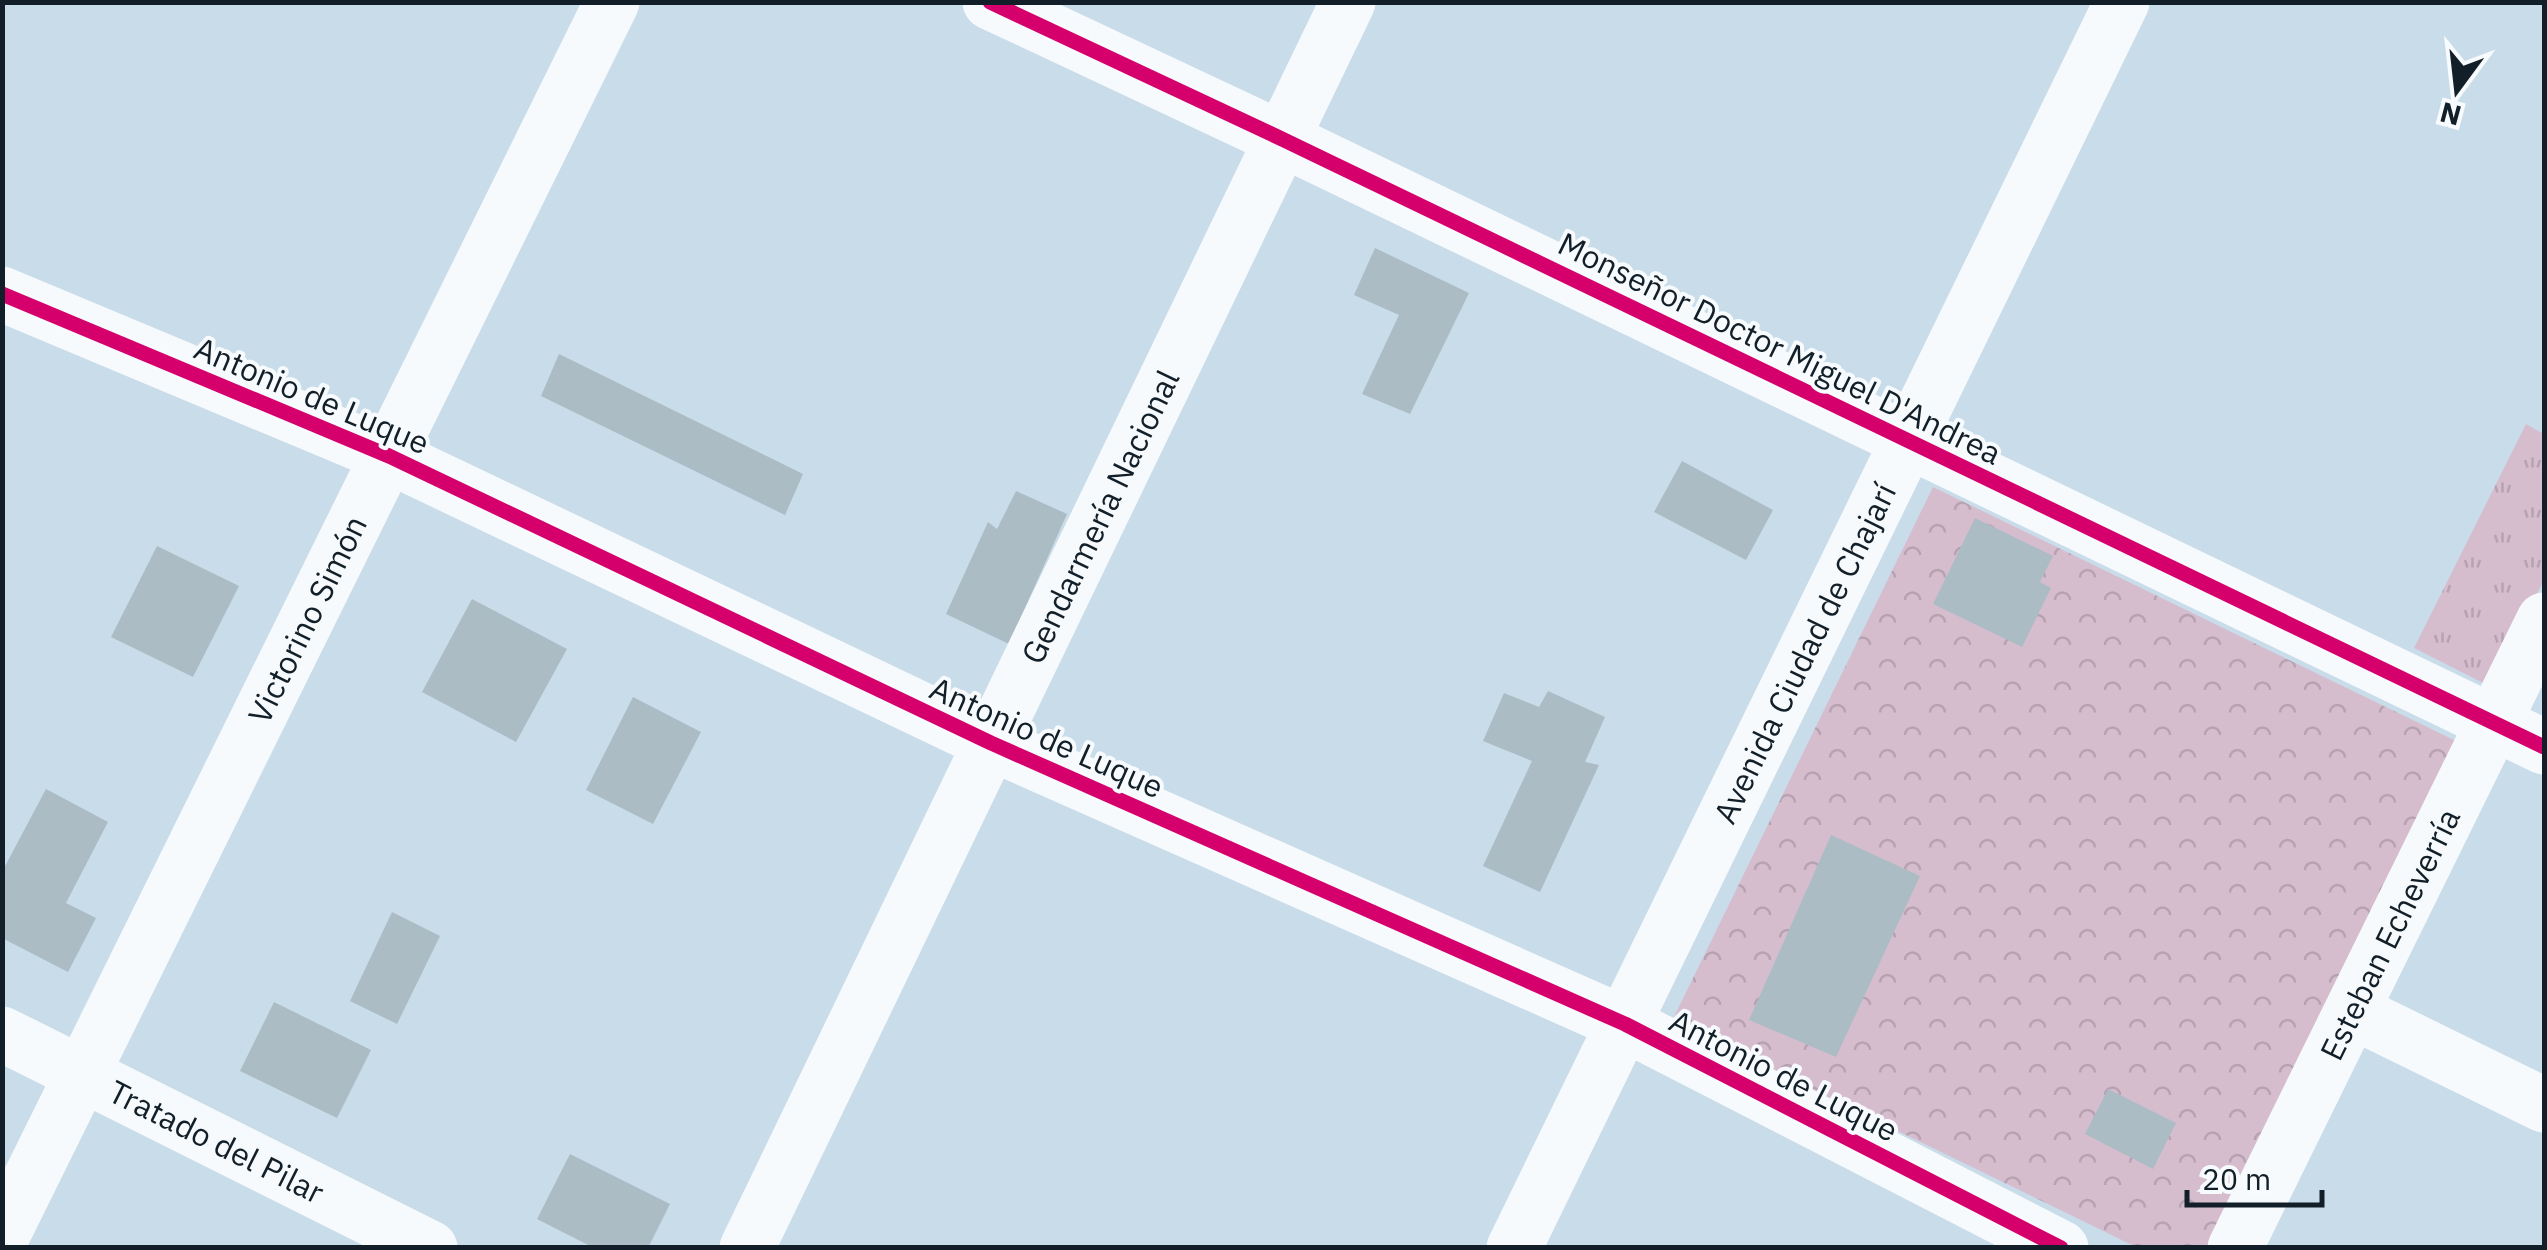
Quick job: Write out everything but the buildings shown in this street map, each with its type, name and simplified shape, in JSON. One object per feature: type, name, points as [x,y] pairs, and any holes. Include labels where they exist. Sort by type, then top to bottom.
[{"type":"street","name":"Victorino Simón","points":[[2,1236],[612,2]]},
{"type":"street","name":"Monseñor Doctor Miguel D'Andrea","points":[[990,2],[2544,747]]},
{"type":"street","name":"Gendarmería Nacional","points":[[746,1248],[1348,2]]},
{"type":"street","name":"Avenida Ciudad de Chajarí","points":[[1514,1248],[2122,2]]},
{"type":"street","name":"Antonio de Luque","points":[[2,294],[389,456],[991,744],[1624,1024],[2061,1248]]},
{"type":"street","name":"Esteban Echeverría","points":[[2235,1248],[2544,620]]},
{"type":"street","points":[[2352,1012],[2544,1105]]},
{"type":"street","name":"Tratado del Pilar","points":[[2,1034],[430,1248]]},
{"type":"green space","points":[[2526,424],[2544,434],[2544,580],[2491,687],[2414,648]]},
{"type":"green space","points":[[1933,487],[2456,741],[2208,1247],[2136,1247],[1672,1021]]},
{"type":"cycle path","points":[[990,2],[2544,747]]},
{"type":"cycle path","points":[[2,294],[389,456],[991,743],[1625,1024],[2061,1248]]}]
